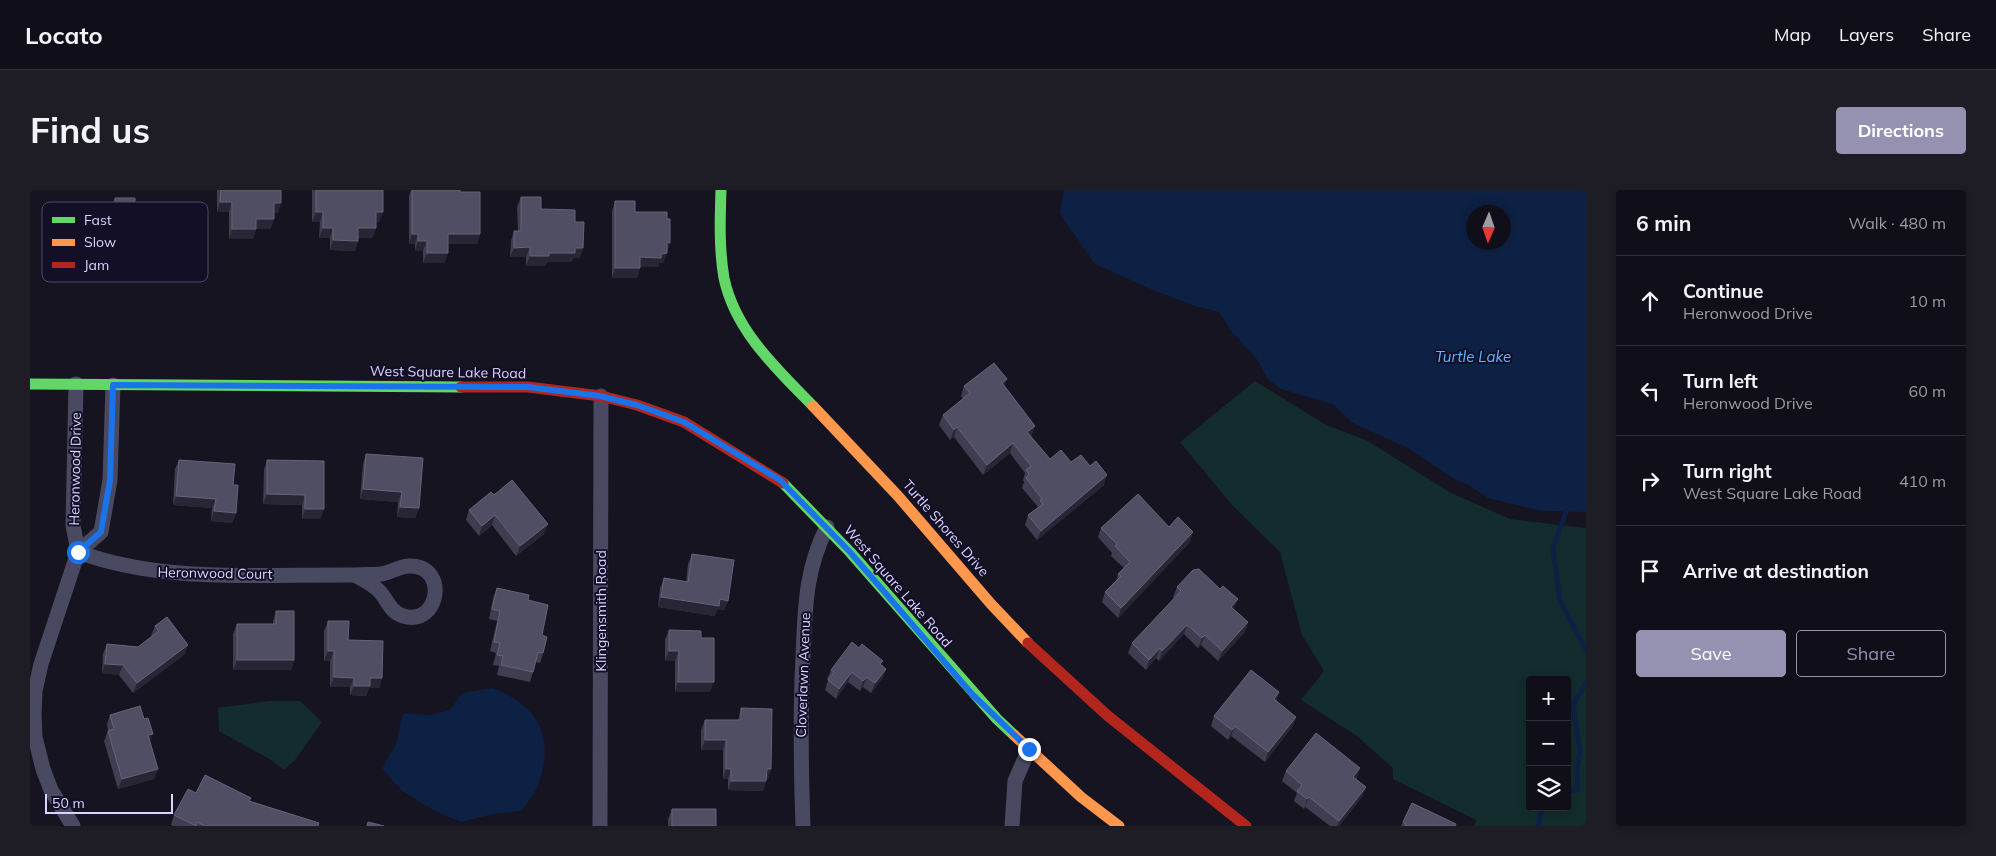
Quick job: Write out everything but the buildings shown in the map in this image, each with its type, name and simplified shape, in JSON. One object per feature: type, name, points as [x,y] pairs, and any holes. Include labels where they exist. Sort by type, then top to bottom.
[{"type":"street","name":"Turtle Shores Drive","points":[[721,190],[721,253],[725,281],[734,307],[752,340],[778,370],[900,497],[999,614],[1031,646],[1115,720],[1246,826]]},
{"type":"street","name":"West Square Lake Road","points":[[30,384],[528,387],[600,396],[637,405],[684,422],[780,480],[827,527],[972,694],[1081,797],[1119,826]]},
{"type":"street","name":"Heronwood Drive","points":[[73,826],[51,790],[43,769],[35,737],[34,714],[35,691],[41,664],[78,552],[73,526],[76,384]]},
{"type":"street","name":"Heronwood Drive","points":[[78,552],[101,532],[110,480],[113,385]]},
{"type":"street","name":"Klingensmith Road","points":[[600,396],[600,826]]},
{"type":"street","name":"Cloverlawn Avenue","points":[[802,826],[800,712],[806,592],[815,550],[827,527]]},
{"type":"street","name":"Heronwood Court","points":[[78,552],[104,562],[164,573],[382,574],[402,567],[418,567],[426,571],[435,584],[435,600],[425,612],[418,616],[402,616],[389,606],[377,589],[354,574]]},
{"type":"street","points":[[1012,826],[1016,781],[1029,749]]},
{"type":"green space","points":[[1255,381],[1326,425],[1366,440],[1451,493],[1510,519],[1586,528],[1586,826],[1474,826],[1476,820],[1393,779],[1393,768],[1357,736],[1301,700],[1324,671],[1302,635],[1280,552],[1232,505],[1180,442]]},
{"type":"green space","points":[[268,701],[300,701],[322,722],[295,760],[284,770],[271,760],[219,731],[218,708]]},
{"type":"water","name":"Turtle Lake","points":[[1064,190],[1586,190],[1586,512],[1542,511],[1488,498],[1469,485],[1454,479],[1408,448],[1353,423],[1333,404],[1281,389],[1268,379],[1256,358],[1232,332],[1219,312],[1195,306],[1155,291],[1095,264],[1060,212]]},
{"type":"water","points":[[492,688],[521,703],[532,713],[539,725],[543,738],[545,752],[543,768],[538,785],[522,811],[493,814],[461,822],[433,810],[401,790],[382,768],[396,744],[403,713],[429,715],[450,710],[462,693]]},
{"type":"waterway","points":[[1566,512],[1553,548],[1560,601],[1586,649]]},
{"type":"waterway","points":[[1571,791],[1578,789],[1577,769],[1580,751],[1573,705],[1586,683]]},
{"type":"waterway","points":[[1538,826],[1542,811]]},
{"type":"traffic: fast","points":[[721,190],[721,256],[724,278],[737,315],[759,348],[813,406]]},
{"type":"traffic: fast","points":[[30,384],[461,387]]},
{"type":"traffic: fast","points":[[783,483],[850,552],[997,719],[1014,735]]},
{"type":"traffic: slow","points":[[813,406],[898,496],[991,604],[1028,643]]},
{"type":"traffic: slow","points":[[1014,735],[1081,797],[1119,826]]},
{"type":"traffic: jam","points":[[461,387],[528,387],[601,396],[637,405],[684,422],[783,483]]},
{"type":"traffic: jam","points":[[1028,643],[1108,716],[1246,826]]},
{"type":"route","points":[[78,552],[101,532],[110,480],[113,385],[528,387],[600,396],[637,405],[684,422],[780,480],[850,552],[972,694],[1029,749]]}]
